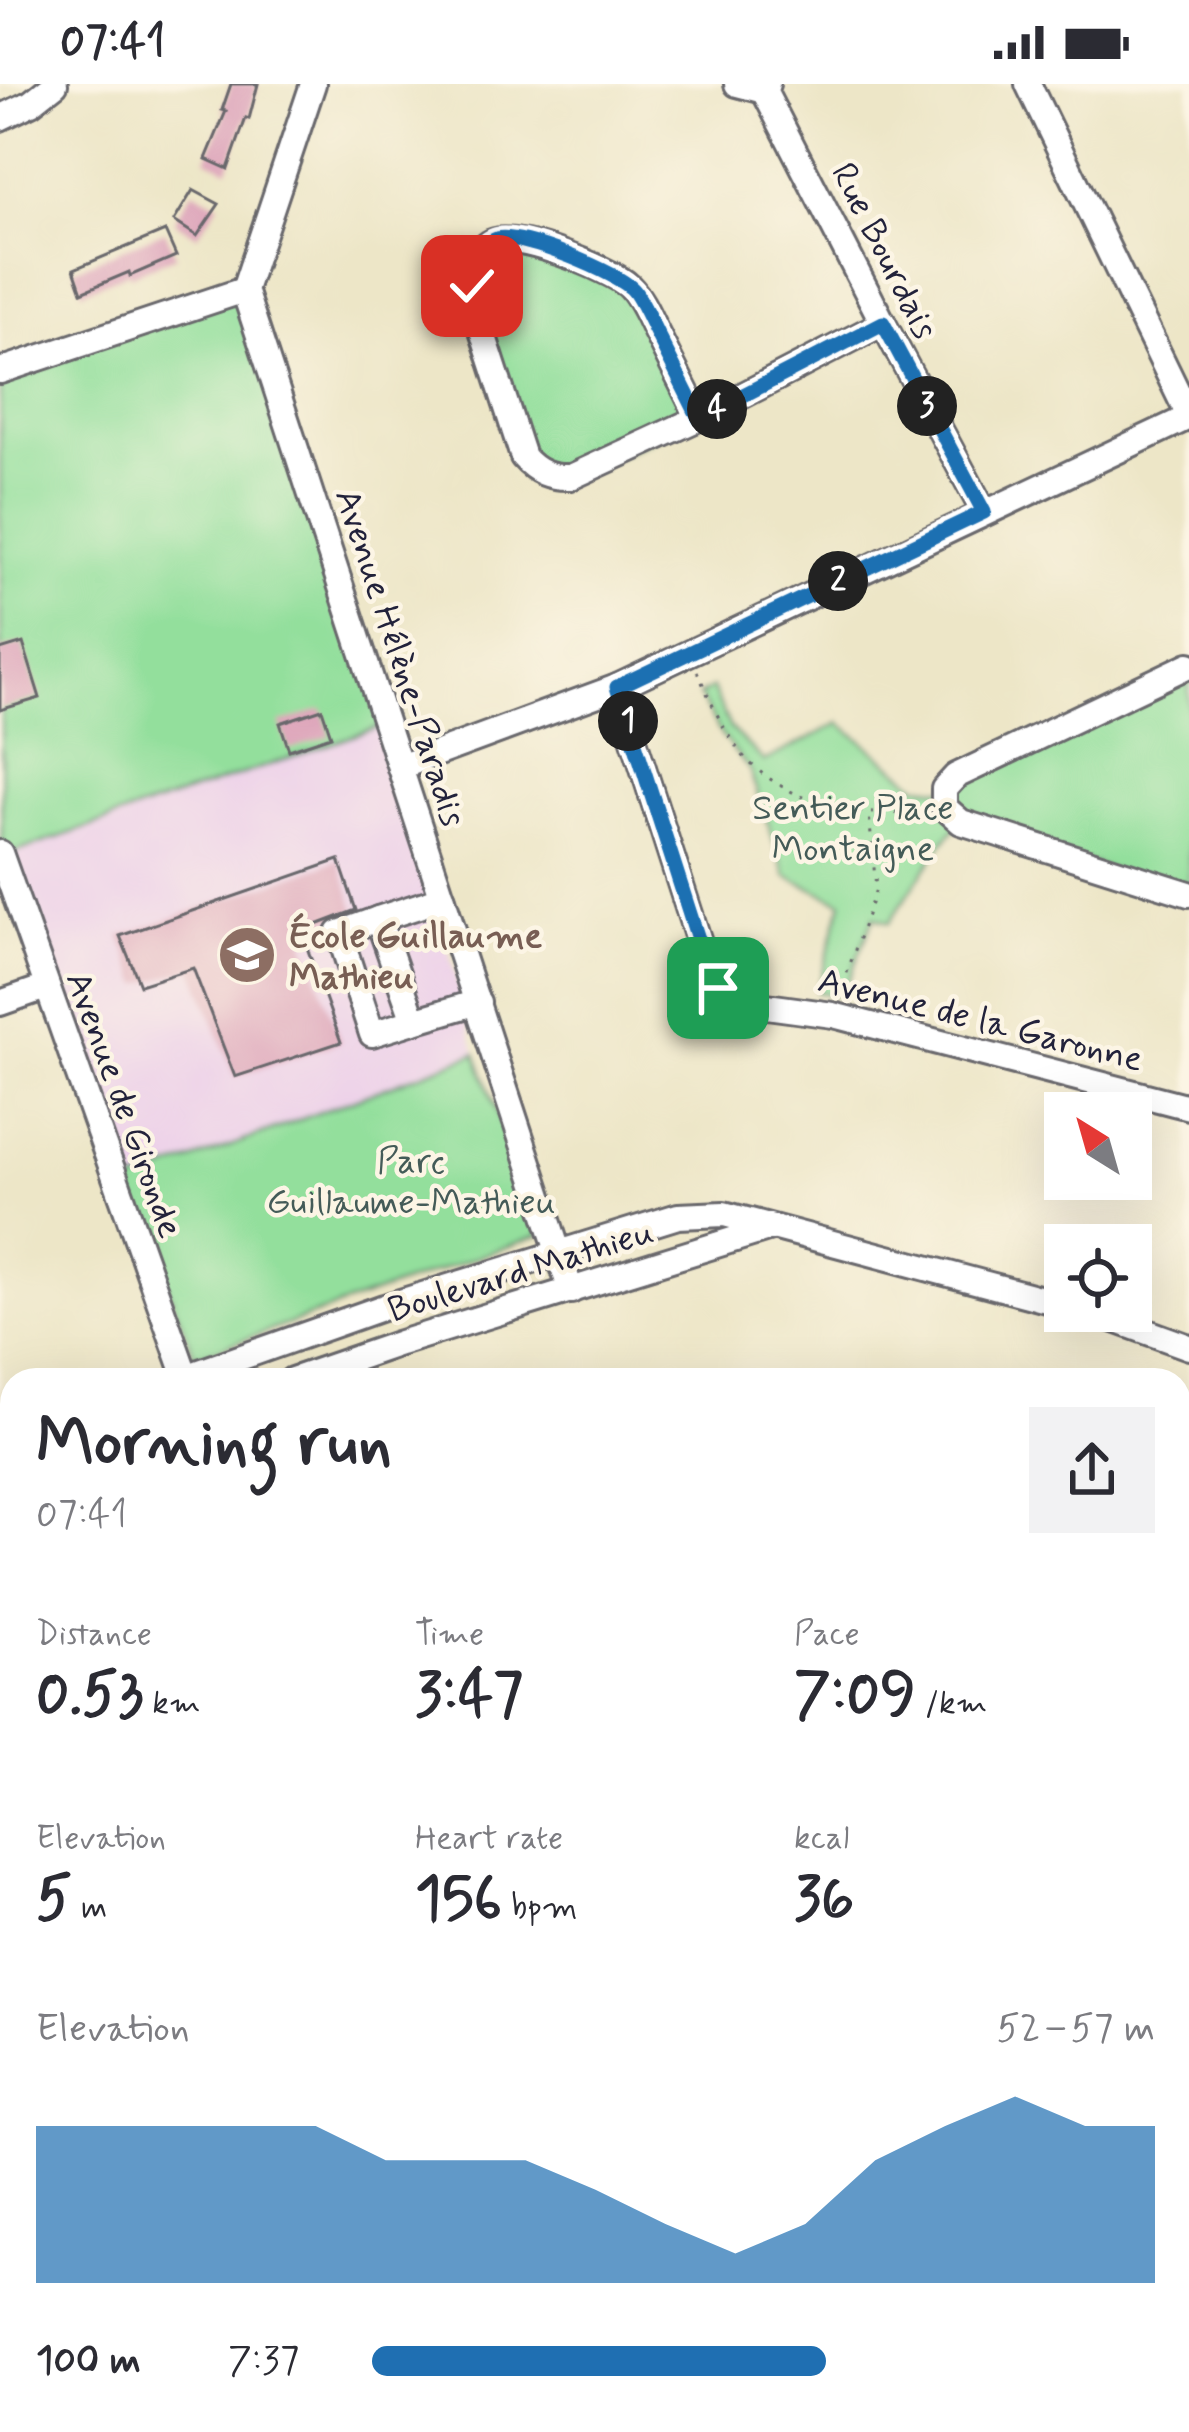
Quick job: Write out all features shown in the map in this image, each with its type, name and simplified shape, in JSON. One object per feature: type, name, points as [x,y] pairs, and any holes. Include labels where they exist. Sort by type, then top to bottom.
[{"type":"street","points":[[0,118],[31,104],[55,84]]},
{"type":"street","points":[[0,371],[244,290],[313,84]]},
{"type":"street","points":[[737,84],[765,88]]},
{"type":"street","points":[[400,766],[617,687],[1189,417],[1028,84]]},
{"type":"street","name":"Rue Bourdais","points":[[765,88],[984,512]]},
{"type":"street","points":[[699,418],[640,301],[626,283],[569,256],[511,238],[500,238],[482,252],[472,303],[523,457],[532,467],[556,478],[571,477],[699,418],[883,323]]},
{"type":"street","name":"Avenue Hélène-Paradis","points":[[244,290],[572,1291]]},
{"type":"street","points":[[1189,664],[956,776],[944,789],[944,808],[961,822],[1189,894]]},
{"type":"street","name":"Avenue de la Garonne","points":[[617,687],[701,949],[718,988],[730,998],[833,1015],[1189,1107]]},
{"type":"street","name":"Avenue de Gironde","points":[[0,853],[179,1368]]},
{"type":"street","points":[[443,898],[339,933],[372,1034],[478,1002]]},
{"type":"street","points":[[378,919],[414,1021]]},
{"type":"street","points":[[0,1004],[46,988]]},
{"type":"street","name":"Boulevard Mathieu","points":[[214,1368],[384,1307],[678,1216],[724,1214],[1044,1299]]},
{"type":"street","name":"Boulevard Mathieu","points":[[327,1368],[770,1228]]},
{"type":"street","points":[[1148,1332],[1189,1347]]},
{"type":"path","points":[[688,652],[723,726],[747,760],[787,791],[835,808],[898,814],[944,808]]},
{"type":"path","points":[[833,1015],[876,889],[868,811]]},
{"type":"shaded area","points":[[388,724],[476,1053],[128,1185],[2,857]]},
{"type":"green space","points":[[490,243],[618,277],[699,418],[571,477],[532,468],[472,286]]},
{"type":"green space","points":[[244,290],[388,724],[2,857],[0,371]]},
{"type":"green space","name":"Sentier Place Montaigne","points":[[1189,665],[1189,894],[961,822],[889,923],[874,917],[842,996],[817,992],[842,902],[786,876],[749,769],[721,735],[699,695],[712,688],[730,728],[764,761],[840,723],[917,785],[943,789]]},
{"type":"green space","name":"Parc Guillaume-Mathieu","points":[[476,1053],[540,1235],[195,1357],[128,1185]]},
{"type":"building","points":[[231,84],[258,84],[228,169],[206,159],[226,111],[222,110]]},
{"type":"building","points":[[193,190],[219,204],[197,236],[174,221]]},
{"type":"building","points":[[165,231],[176,256],[82,292],[74,269]]},
{"type":"building","points":[[23,643],[40,698],[0,710],[0,650]]},
{"type":"building","points":[[322,709],[331,736],[289,750],[280,723]]},
{"type":"building","points":[[339,860],[356,910],[301,931],[341,1042],[235,1077],[193,968],[140,985],[120,936]]},
{"type":"place","name":"École Guillaume Mathieu","points":[[247,955]]},
{"type":"route","points":[[472,286],[482,252],[500,238],[569,256],[618,277],[640,301],[699,418],[883,323],[984,512],[617,687],[708,970],[718,988]]}]
